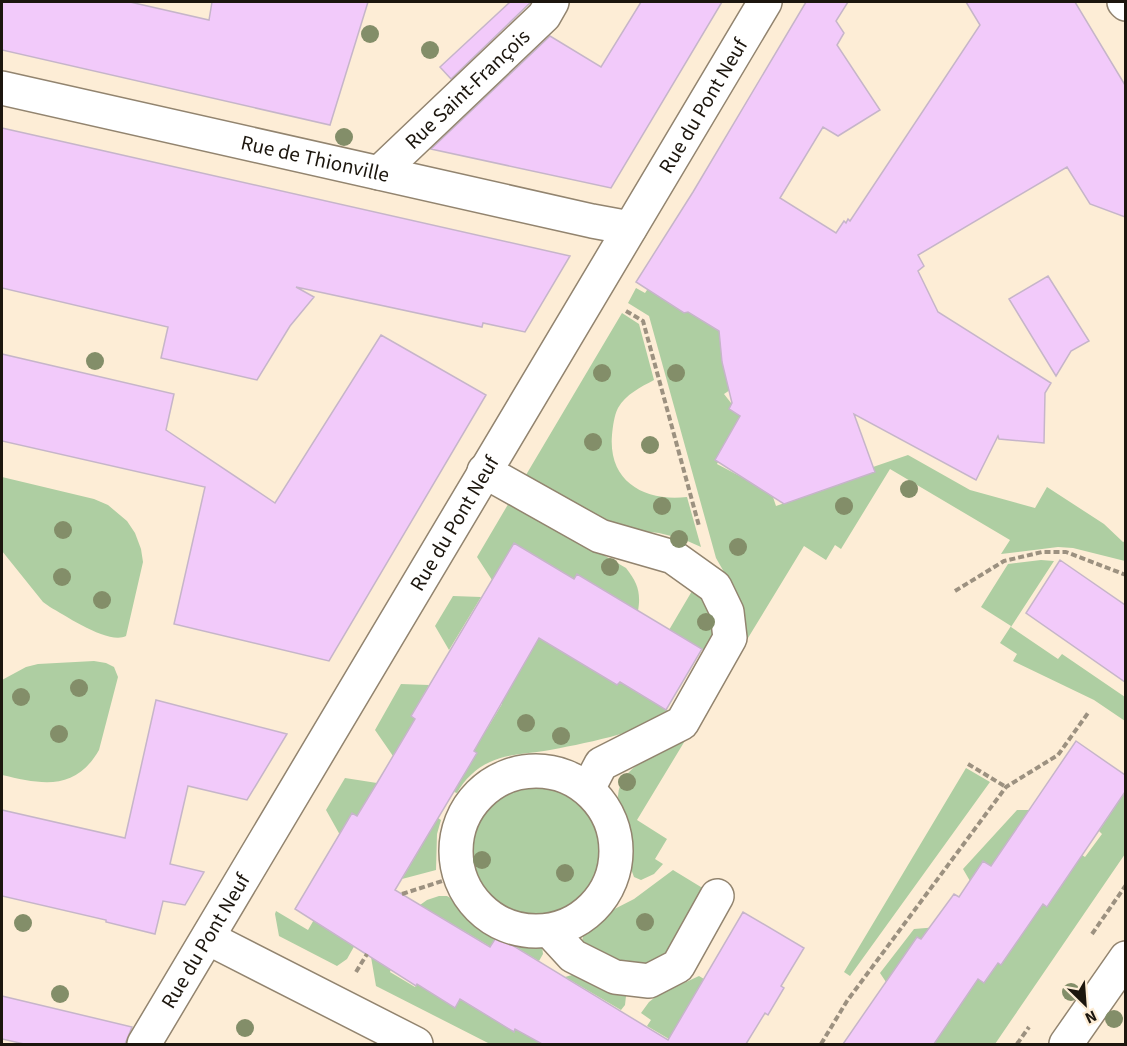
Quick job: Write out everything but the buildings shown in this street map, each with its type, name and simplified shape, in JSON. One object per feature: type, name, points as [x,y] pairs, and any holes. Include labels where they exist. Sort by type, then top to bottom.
[{"type":"street","name":"Rue Saint-François","points":[[379,173],[544,16],[552,2]]},
{"type":"street","name":"Rue du Pont Neuf","points":[[144,1044],[765,2]]},
{"type":"street","name":"Rue de Thionville","points":[[2,88],[630,228]]},
{"type":"street","points":[[484,471],[600,536],[673,557],[716,586],[727,612],[730,638],[682,723],[601,764],[588,789]]},
{"type":"street","points":[[537,771],[564,776],[588,789],[605,809],[615,833],[616,859],[610,884],[595,906],[574,922],[550,931],[524,930],[500,923],[479,907],[464,886],[457,862],[458,835],[468,809],[486,789],[510,775],[537,771]]},
{"type":"street","points":[[550,931],[573,956],[615,977],[649,981],[678,966],[717,896]]},
{"type":"street","points":[[208,938],[416,1044]]},
{"type":"street","points":[[1066,1044],[1125,958]]},
{"type":"path","points":[[591,291],[643,321],[700,529]]},
{"type":"path","points":[[955,591],[1004,561],[1042,552],[1066,552],[1125,575]]},
{"type":"path","points":[[821,1044],[847,1000],[1006,787],[1058,755],[1088,713]]},
{"type":"path","points":[[968,764],[1006,787]]},
{"type":"path","points":[[402,894],[461,875]]},
{"type":"green space","points":[[651,284],[673,298],[675,307],[684,313],[693,310],[712,322],[711,326],[722,333],[722,362],[730,390],[724,394],[742,417],[717,464],[768,491],[772,494],[776,506],[874,472],[873,467],[908,455],[970,490],[1035,508],[1047,487],[1104,524],[1123,542],[1125,541],[1125,561],[1073,548],[1058,547],[1001,554],[1010,540],[890,469],[841,549],[835,545],[826,560],[804,546],[748,638],[739,632],[732,586],[716,558],[649,316],[628,303],[636,288],[645,293]]},
{"type":"green space","points":[[622,313],[639,324],[654,380],[629,395],[618,408],[612,435],[612,451],[616,465],[632,486],[644,492],[672,498],[687,497],[701,547],[683,539],[659,533],[605,527],[523,480]]},
{"type":"green space","points":[[2,477],[94,499],[108,505],[127,521],[135,533],[143,562],[126,636],[109,637],[77,623],[50,607],[43,602],[2,551]]},
{"type":"green space","points":[[510,501],[626,568],[638,588],[638,611],[577,575],[574,579],[514,543],[492,580],[477,557]]},
{"type":"green space","points":[[1041,560],[1054,561],[1011,627],[1058,659],[1062,654],[1125,697],[1125,721],[1094,700],[1013,661],[1017,654],[1000,643],[1011,626],[981,607],[1008,564]]},
{"type":"green space","points":[[696,588],[708,591],[713,633],[708,653],[669,630]]},
{"type":"green space","points":[[453,596],[481,597],[449,650],[435,626]]},
{"type":"green space","points":[[540,635],[617,685],[620,682],[672,713],[644,726],[610,737],[496,759],[475,771],[457,793],[454,792],[476,753],[471,749],[487,729]]},
{"type":"green space","points":[[94,661],[114,667],[118,677],[99,750],[90,764],[68,779],[56,782],[30,781],[2,775],[2,680],[26,667],[38,664]]},
{"type":"green space","points":[[401,684],[429,685],[411,716],[415,719],[393,756],[375,730]]},
{"type":"green space","points":[[686,739],[637,820],[667,839],[655,859],[663,864],[654,874],[641,880],[634,877],[632,872],[629,832],[618,800],[621,785],[626,775],[634,767]]},
{"type":"green space","points":[[966,768],[990,782],[850,976],[844,972]]},
{"type":"green space","points":[[345,778],[377,783],[357,816],[353,814],[340,835],[326,810]]},
{"type":"green space","points":[[536,783],[563,789],[575,795],[585,804],[594,814],[600,826],[606,853],[600,880],[594,892],[585,902],[575,911],[563,917],[536,923],[509,917],[497,911],[487,902],[478,892],[472,880],[466,853],[472,826],[478,814],[487,804],[497,795],[509,789]]},
{"type":"green space","points":[[1125,792],[1125,854],[995,1044],[929,1044],[934,1038],[937,1040],[975,977],[984,983],[998,963],[1001,965],[1019,939],[1039,902],[1047,907],[1082,855],[1085,857],[1102,834],[1099,831]]},
{"type":"green space","points":[[1017,810],[1030,810],[991,866],[970,881],[963,869]]},
{"type":"green space","points":[[438,818],[441,820],[437,834],[436,870],[402,879]]},
{"type":"green space","points":[[673,870],[714,895],[682,948],[637,971],[582,942],[584,930],[595,919],[634,899]]},
{"type":"green space","points":[[439,896],[447,896],[454,900],[472,921],[496,934],[542,946],[543,954],[539,961],[497,936],[491,947],[420,905]]},
{"type":"green space","points":[[276,911],[308,930],[319,911],[360,936],[347,959],[337,966],[279,936]]},
{"type":"green space","points":[[938,927],[927,943],[917,937],[886,982],[880,973],[914,929]]},
{"type":"green space","points":[[371,957],[415,987],[417,984],[455,1007],[462,997],[514,1031],[515,1029],[542,1044],[490,1044],[376,986]]},
{"type":"green space","points":[[579,973],[623,992],[626,996],[625,1005],[621,1010],[565,977]]},
{"type":"green space","points":[[699,976],[704,979],[669,1039],[647,1026],[651,1020],[641,1013],[649,1002],[658,995]]}]
